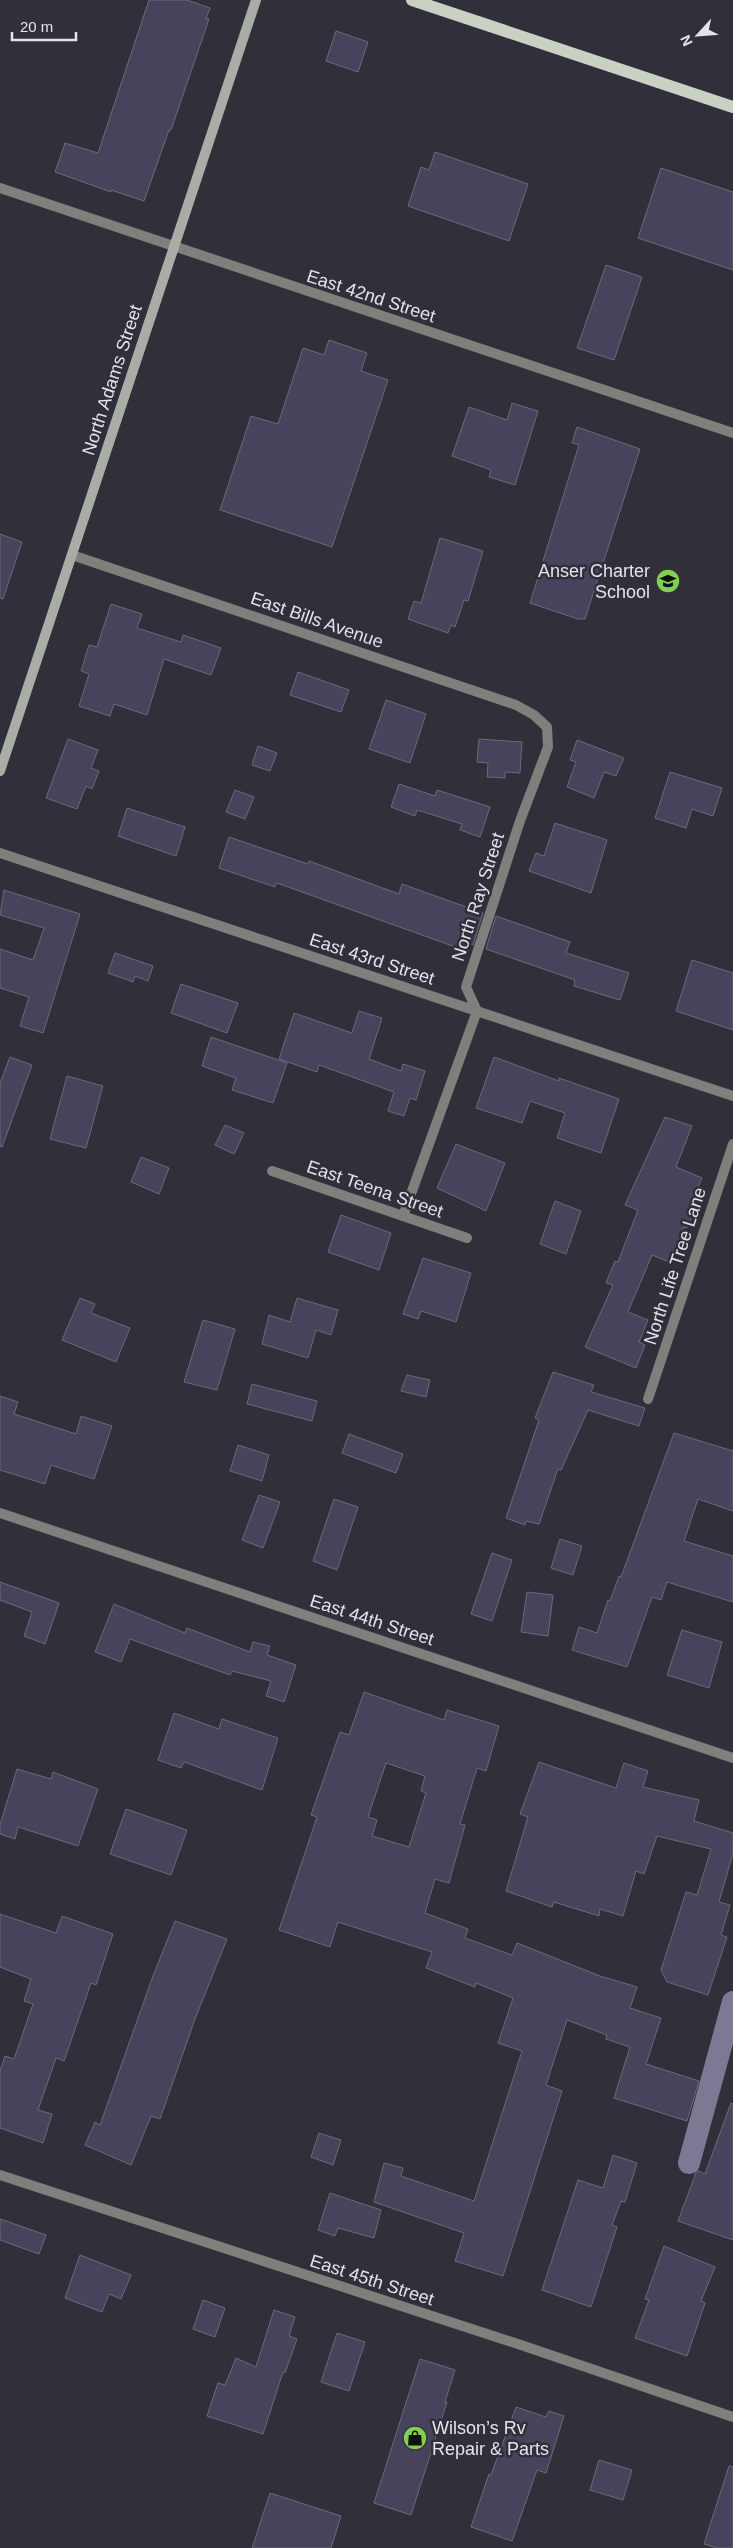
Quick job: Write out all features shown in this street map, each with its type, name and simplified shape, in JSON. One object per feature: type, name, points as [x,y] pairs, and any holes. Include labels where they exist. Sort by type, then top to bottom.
[{"type":"main road","points":[[412,0],[733,107]]},
{"type":"street","name":"North Adams Street","points":[[0,771],[256,0]]},
{"type":"street","name":"East 42nd Street","points":[[0,188],[174,248],[733,433]]},
{"type":"street","name":"East Bills Avenue","points":[[72,554],[516,705],[534,715],[547,727]]},
{"type":"street","name":"North Ray Street","points":[[477,1011],[466,986],[520,821],[548,747],[547,727]]},
{"type":"street","name":"East 43rd Street","points":[[0,853],[733,1096]]},
{"type":"street","points":[[403,1216],[477,1011]]},
{"type":"street","name":"North Life Tree Lane","points":[[648,1399],[733,1144]]},
{"type":"street","name":"East Teena Street","points":[[272,1170],[467,1238]]},
{"type":"street","name":"East 44th Street","points":[[0,1513],[733,1758]]},
{"type":"street","name":"East 45th Street","points":[[0,2175],[521,2345],[733,2417]]},
{"type":"building","points":[[149,0],[187,0],[210,8],[206,19],[209,19],[171,130],[169,130],[144,201],[111,190],[111,192],[55,172],[65,143],[98,153]]},
{"type":"building","points":[[336,31],[368,42],[358,72],[326,61]]},
{"type":"building","points":[[435,152],[528,184],[509,241],[408,206],[421,167],[429,170]]},
{"type":"building","points":[[661,168],[733,192],[733,270],[638,238]]},
{"type":"building","points":[[606,265],[642,277],[614,360],[577,348]]},
{"type":"building","points":[[329,340],[367,353],[361,371],[388,380],[332,547],[220,510],[251,416],[278,424],[303,348],[324,355]]},
{"type":"building","points":[[512,403],[538,411],[515,485],[489,477],[491,470],[452,456],[469,407],[507,420]]},
{"type":"building","points":[[577,427],[640,449],[585,619],[578,619],[530,603],[579,445],[572,443]]},
{"type":"building","points":[[0,534],[22,542],[3,599],[0,598]]},
{"type":"building","points":[[440,538],[483,551],[468,601],[464,600],[455,627],[451,625],[448,633],[408,619],[414,601],[421,603]]},
{"type":"building","points":[[111,604],[142,614],[137,628],[181,642],[183,635],[221,648],[211,675],[164,659],[147,715],[114,704],[110,716],[79,706],[89,674],[81,671],[89,645],[97,647]]},
{"type":"building","points":[[298,672],[349,690],[341,712],[290,695]]},
{"type":"building","points":[[386,700],[426,714],[410,763],[369,749]]},
{"type":"building","points":[[68,739],[98,750],[91,768],[99,771],[92,789],[86,786],[77,809],[46,798]]},
{"type":"building","points":[[479,739],[522,742],[520,773],[505,772],[505,778],[487,777],[488,763],[477,762]]},
{"type":"building","points":[[577,740],[624,758],[616,776],[604,772],[594,798],[567,787],[576,762],[570,760]]},
{"type":"building","points":[[258,746],[277,753],[270,771],[252,765]]},
{"type":"building","points":[[670,772],[722,788],[713,816],[692,809],[686,828],[655,818]]},
{"type":"building","points":[[399,784],[435,796],[437,790],[490,807],[480,837],[460,830],[462,824],[417,810],[415,816],[391,807]]},
{"type":"building","points":[[235,790],[254,797],[245,819],[226,812]]},
{"type":"building","points":[[127,808],[185,827],[176,856],[118,836]]},
{"type":"building","points":[[555,823],[607,840],[591,893],[529,871],[536,853],[544,856]]},
{"type":"building","points":[[229,837],[308,864],[309,861],[399,894],[402,884],[483,913],[473,945],[460,940],[458,948],[277,883],[275,887],[219,868]]},
{"type":"building","points":[[4,890],[80,914],[43,1033],[20,1026],[29,997],[0,988],[0,949],[33,960],[44,928],[0,915]]},
{"type":"building","points":[[496,916],[570,942],[566,953],[629,973],[620,1000],[574,986],[575,980],[486,949]]},
{"type":"building","points":[[115,953],[153,966],[148,981],[135,976],[133,982],[108,973]]},
{"type":"building","points":[[692,960],[733,973],[733,1030],[676,1011]]},
{"type":"building","points":[[181,984],[238,1003],[227,1033],[171,1013]]},
{"type":"building","points":[[359,1011],[382,1018],[369,1059],[401,1071],[403,1064],[425,1071],[416,1100],[410,1098],[404,1116],[388,1111],[394,1092],[319,1065],[317,1072],[279,1059],[294,1013],[352,1033]]},
{"type":"building","points":[[211,1037],[287,1063],[273,1103],[232,1090],[236,1078],[202,1066]]},
{"type":"building","points":[[10,1057],[32,1065],[2,1147],[0,1146],[0,1083]]},
{"type":"building","points":[[494,1057],[559,1081],[559,1078],[619,1099],[601,1153],[557,1138],[565,1113],[530,1101],[522,1123],[476,1108]]},
{"type":"building","points":[[67,1076],[103,1086],[86,1148],[50,1139]]},
{"type":"building","points":[[665,1117],[692,1126],[676,1167],[702,1178],[690,1205],[695,1207],[687,1228],[684,1227],[669,1262],[652,1255],[628,1312],[648,1320],[639,1342],[645,1345],[636,1368],[585,1347],[613,1285],[606,1283],[615,1261],[618,1262],[638,1210],[625,1205]]},
{"type":"building","points":[[225,1125],[244,1133],[234,1154],[215,1145]]},
{"type":"building","points":[[456,1144],[505,1163],[486,1211],[437,1188]]},
{"type":"building","points":[[141,1157],[169,1168],[159,1194],[131,1182]]},
{"type":"building","points":[[555,1201],[581,1211],[566,1254],[540,1244]]},
{"type":"building","points":[[341,1215],[391,1233],[379,1270],[328,1252]]},
{"type":"building","points":[[423,1258],[471,1273],[456,1322],[421,1311],[418,1319],[403,1314]]},
{"type":"building","points":[[80,1298],[95,1304],[91,1313],[130,1328],[116,1362],[62,1340]]},
{"type":"building","points":[[297,1298],[338,1310],[331,1335],[316,1330],[308,1358],[262,1344],[269,1315],[290,1322]]},
{"type":"building","points":[[203,1320],[235,1329],[217,1390],[184,1382]]},
{"type":"building","points":[[553,1372],[594,1385],[591,1392],[645,1408],[639,1426],[588,1410],[561,1470],[558,1469],[539,1524],[526,1521],[525,1525],[506,1518],[539,1420],[535,1418]]},
{"type":"building","points":[[407,1375],[430,1380],[426,1397],[401,1391]]},
{"type":"building","points":[[252,1384],[317,1401],[312,1421],[247,1404]]},
{"type":"building","points":[[0,1396],[18,1402],[14,1414],[76,1434],[81,1416],[112,1426],[94,1479],[51,1465],[45,1484],[0,1470]]},
{"type":"building","points":[[674,1433],[733,1451],[733,1511],[698,1499],[684,1541],[733,1556],[733,1602],[667,1582],[661,1600],[652,1597],[627,1667],[572,1650],[579,1627],[597,1633],[608,1600],[610,1601],[619,1576],[621,1577]]},
{"type":"building","points":[[349,1434],[403,1454],[396,1473],[342,1453]]},
{"type":"building","points":[[238,1445],[269,1455],[262,1481],[230,1471]]},
{"type":"building","points":[[259,1495],[280,1502],[263,1548],[242,1540]]},
{"type":"building","points":[[334,1499],[358,1507],[337,1570],[313,1561]]},
{"type":"building","points":[[560,1539],[582,1546],[573,1575],[551,1568]]},
{"type":"building","points":[[492,1553],[512,1560],[492,1621],[471,1614]]},
{"type":"building","points":[[0,1582],[59,1603],[45,1644],[24,1636],[32,1612],[0,1600]]},
{"type":"building","points":[[527,1592],[553,1595],[548,1636],[521,1632]]},
{"type":"building","points":[[114,1604],[185,1633],[187,1628],[250,1652],[253,1642],[270,1646],[267,1655],[296,1665],[284,1702],[266,1696],[271,1681],[232,1671],[230,1675],[130,1639],[121,1662],[95,1652]]},
{"type":"building","points":[[682,1630],[722,1642],[709,1688],[667,1675]]},
{"type":"building","points":[[364,1692],[444,1720],[447,1710],[499,1726],[486,1771],[477,1768],[460,1824],[465,1825],[449,1883],[435,1879],[425,1913],[468,1929],[465,1938],[512,1955],[517,1943],[600,1976],[637,1987],[630,2008],[661,2018],[646,2064],[699,2081],[687,2121],[614,2098],[630,2047],[606,2039],[607,2035],[567,2020],[546,2085],[562,2091],[503,2276],[455,2261],[464,2233],[374,2202],[384,2163],[403,2168],[401,2176],[474,2201],[522,2051],[498,2043],[513,1998],[476,1983],[475,1987],[426,1968],[432,1952],[338,1922],[330,1947],[279,1930],[317,1817],[311,1815],[340,1732],[349,1735]],"holes":[[[386,1763],[425,1776],[421,1791],[426,1793],[409,1847],[372,1836],[377,1820],[368,1817]]]},
{"type":"building","points":[[174,1713],[219,1729],[222,1719],[278,1738],[262,1790],[184,1762],[181,1768],[158,1760]]},
{"type":"building","points":[[539,1762],[616,1788],[624,1763],[648,1771],[643,1787],[699,1800],[694,1821],[733,1833],[733,1853],[719,1902],[730,1905],[721,1935],[727,1937],[708,1995],[667,1982],[661,1970],[686,1892],[697,1895],[711,1849],[657,1836],[644,1874],[636,1871],[623,1916],[600,1909],[599,1916],[554,1902],[552,1907],[506,1891],[528,1817],[520,1814]]},
{"type":"building","points":[[17,1769],[51,1779],[53,1772],[98,1789],[78,1846],[18,1827],[15,1839],[0,1834],[0,1825]]},
{"type":"building","points":[[126,1809],[187,1830],[171,1875],[110,1854]]},
{"type":"building","points":[[0,1914],[56,1933],[62,1916],[113,1934],[96,1985],[91,1983],[64,2061],[56,2058],[38,2110],[52,2114],[43,2143],[0,2128],[0,2071],[5,2056],[14,2059],[33,2004],[24,2001],[31,1979],[0,1967]]},
{"type":"building","points":[[175,1921],[227,1939],[195,2019],[160,2119],[151,2116],[131,2165],[85,2145],[95,2122],[100,2125],[153,1976]]},
{"type":"building","points":[[731,2103],[733,2104],[733,2240],[678,2221],[697,2170],[705,2174]]},
{"type":"building","points":[[319,2133],[341,2140],[333,2165],[311,2157]]},
{"type":"building","points":[[613,2155],[637,2163],[625,2202],[621,2201],[612,2225],[617,2227],[591,2307],[542,2290],[578,2180],[603,2188]]},
{"type":"building","points":[[330,2193],[381,2210],[374,2238],[338,2228],[335,2236],[318,2230]]},
{"type":"building","points":[[0,2219],[46,2235],[39,2254],[0,2240]]},
{"type":"building","points":[[664,2246],[715,2267],[701,2301],[705,2303],[687,2356],[635,2338],[649,2300],[645,2299]]},
{"type":"building","points":[[80,2255],[131,2275],[121,2299],[109,2294],[102,2312],[65,2298]]},
{"type":"building","points":[[203,2300],[225,2308],[215,2337],[193,2329]]},
{"type":"building","points":[[274,2310],[295,2317],[289,2336],[297,2339],[285,2373],[283,2372],[263,2434],[207,2416],[218,2383],[225,2385],[236,2358],[256,2367]]},
{"type":"building","points":[[337,2333],[365,2342],[349,2391],[321,2382]]},
{"type":"building","points":[[420,2359],[455,2370],[445,2402],[447,2402],[411,2515],[374,2503]]},
{"type":"building","points":[[516,2407],[546,2417],[549,2411],[564,2416],[546,2473],[537,2470],[512,2541],[471,2527],[489,2474],[491,2475]]},
{"type":"building","points":[[599,2460],[632,2470],[623,2500],[590,2490]]},
{"type":"building","points":[[729,2466],[733,2467],[733,2548],[717,2548],[704,2544]]},
{"type":"building","points":[[270,2493],[341,2516],[331,2548],[252,2548]]},
{"type":"waterway","points":[[689,2163],[733,2002]]},
{"type":"place","name":"Anser Charter School","points":[[668,581]]},
{"type":"place","name":"Wilson’s Rv Repair & Parts","points":[[415,2438]]}]
